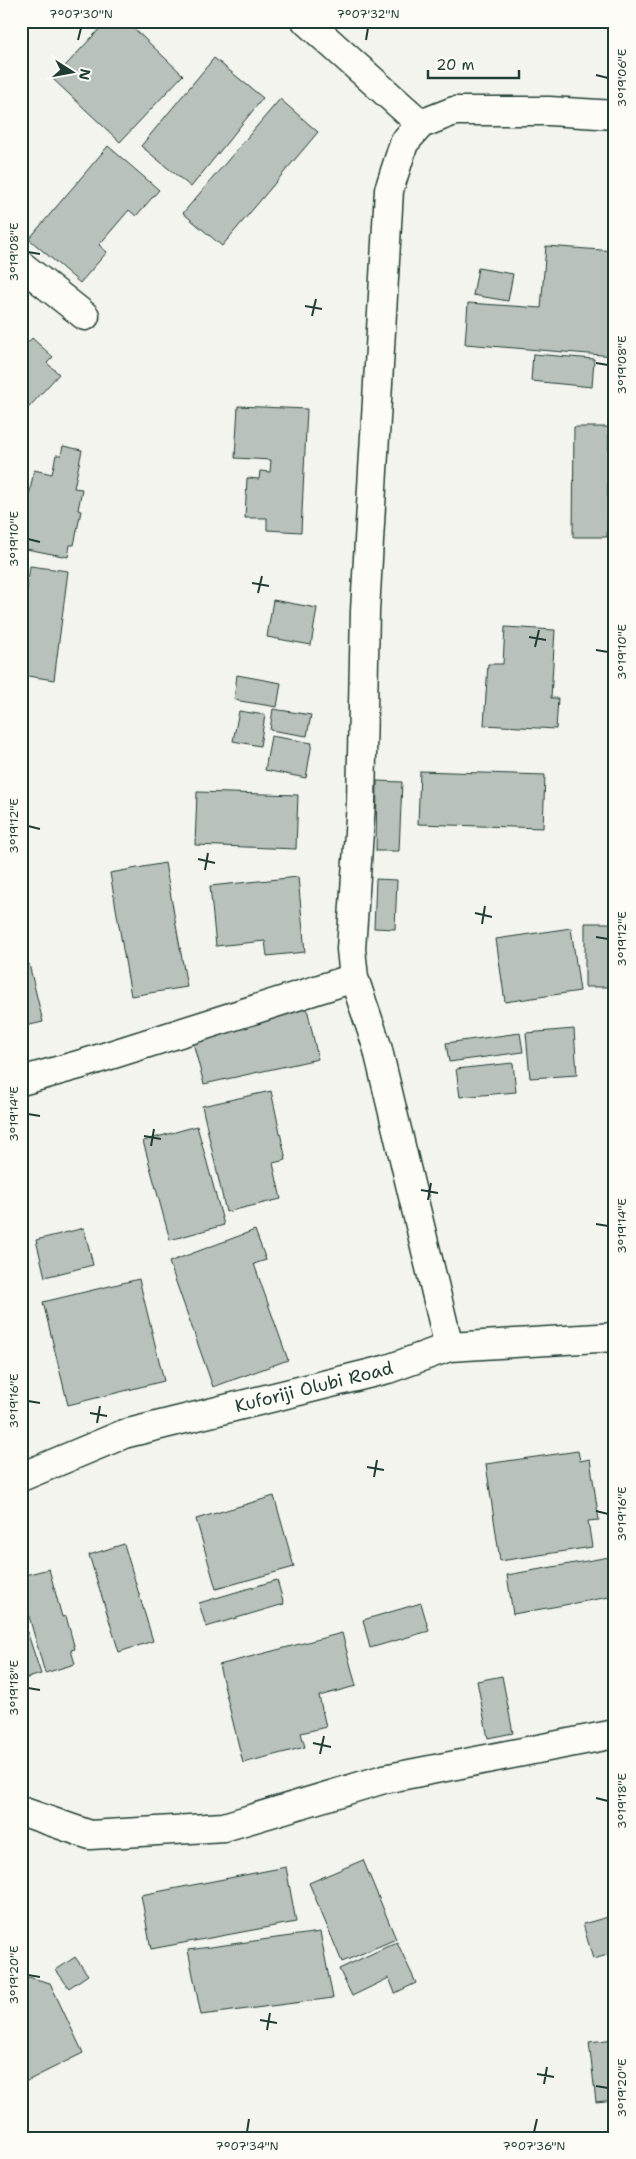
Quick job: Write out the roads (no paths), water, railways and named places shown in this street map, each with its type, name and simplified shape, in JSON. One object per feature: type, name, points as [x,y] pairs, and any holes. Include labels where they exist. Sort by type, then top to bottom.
[{"type":"street","points":[[306,21],[421,124]]},
{"type":"street","points":[[450,1347],[377,1046],[354,978],[351,949],[361,803],[365,611],[389,190],[404,143],[421,124],[454,111],[548,111],[615,115]]},
{"type":"street","points":[[21,265],[85,316]]},
{"type":"street","points":[[21,1081],[82,1064],[354,978]]},
{"type":"street","name":"Kuforiji Olubi Road","points":[[21,1477],[124,1434],[388,1369],[450,1347],[615,1337]]},
{"type":"street","points":[[21,1811],[90,1835],[224,1827],[384,1779],[615,1734]]}]
